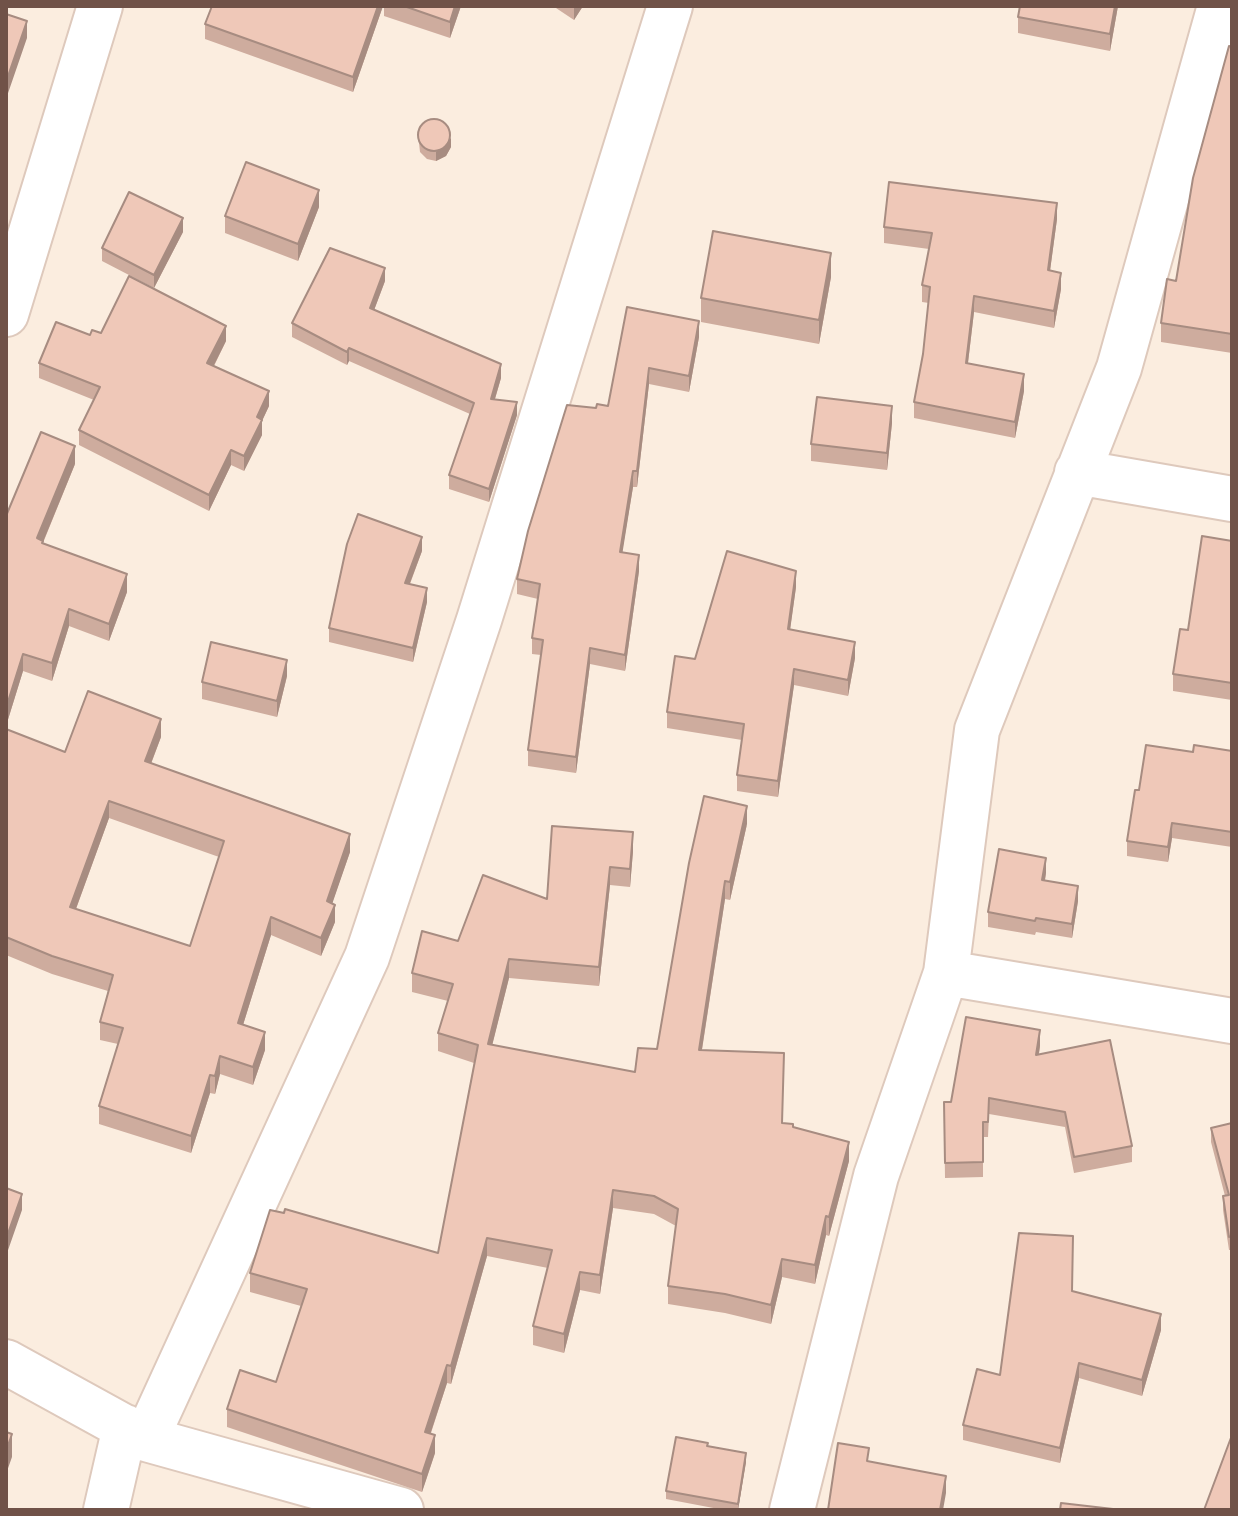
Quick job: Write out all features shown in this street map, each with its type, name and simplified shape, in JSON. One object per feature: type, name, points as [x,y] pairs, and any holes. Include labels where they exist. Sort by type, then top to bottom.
[{"type":"street","points":[[6,314],[100,6]]},
{"type":"street","points":[[106,1510],[135,1433],[367,957],[479,620],[670,6]]},
{"type":"street","points":[[792,1510],[876,1176],[946,973],[977,730],[1119,368],[1220,6]]},
{"type":"street","points":[[1077,472],[1232,499]]},
{"type":"street","points":[[946,973],[1232,1021]]},
{"type":"street","points":[[6,1362],[135,1433],[401,1510]]},
{"type":"building","points":[[212,6],[378,6],[353,77],[205,24]]},
{"type":"building","points":[[404,6],[455,6],[450,22]]},
{"type":"building","points":[[1020,6],[1115,6],[1110,34],[1018,17]]},
{"type":"building","points":[[6,14],[27,21],[6,82]]},
{"type":"building","points":[[1229,46],[1232,47],[1232,334],[1161,323],[1167,279],[1176,281],[1193,178]]},
{"type":"building","points":[[434,119],[446,123],[450,135],[446,147],[434,151],[422,147],[418,135],[422,123]]},
{"type":"building","points":[[246,162],[319,190],[298,244],[225,216]]},
{"type":"building","points":[[889,182],[1057,203],[1048,270],[1061,273],[1054,311],[974,296],[966,363],[1024,374],[1015,422],[914,402],[930,287],[922,285],[932,233],[884,227]]},
{"type":"building","points":[[129,192],[183,218],[154,275],[102,248]]},
{"type":"building","points":[[713,231],[831,253],[819,320],[701,298]]},
{"type":"building","points":[[330,248],[385,268],[370,308],[501,364],[491,399],[517,402],[489,489],[449,475],[474,403],[349,348],[347,352],[292,323]]},
{"type":"building","points":[[129,276],[226,326],[207,363],[269,391],[257,417],[262,420],[244,456],[231,450],[209,495],[79,430],[100,387],[39,363],[56,322],[90,335],[92,330],[101,333]]},
{"type":"building","points":[[627,307],[699,321],[689,376],[649,368],[637,471],[633,471],[620,552],[639,555],[625,655],[590,648],[576,757],[528,750],[543,640],[532,638],[540,584],[517,579],[528,531],[567,405],[608,406]]},
{"type":"building","points":[[817,397],[892,406],[887,453],[811,444]]},
{"type":"building","points":[[41,432],[75,446],[37,538],[42,543],[127,574],[109,624],[69,609],[52,663],[23,654],[6,708],[6,516]]},
{"type":"building","points":[[358,514],[422,537],[405,583],[427,588],[413,648],[329,628],[347,544]]},
{"type":"building","points":[[1202,536],[1232,541],[1232,683],[1173,674],[1180,629],[1188,630]]},
{"type":"building","points":[[727,551],[796,571],[788,629],[855,642],[848,680],[794,669],[778,781],[737,775],[744,724],[667,712],[675,656],[695,659]]},
{"type":"building","points":[[211,642],[287,660],[277,701],[202,682]]},
{"type":"building","points":[[88,691],[161,719],[145,761],[350,834],[327,901],[335,905],[321,938],[271,917],[238,1023],[265,1032],[253,1067],[220,1056],[215,1076],[210,1075],[191,1136],[99,1106],[123,1028],[100,1022],[113,975],[52,956],[6,937],[6,729],[65,752]],"holes":[[[109,801],[224,841],[190,946],[70,907]]]},
{"type":"building","points":[[1146,745],[1193,752],[1194,745],[1232,751],[1232,832],[1172,823],[1168,847],[1127,841]]},
{"type":"building","points":[[704,796],[747,806],[730,882],[725,881],[699,1050],[784,1053],[782,1123],[849,1142],[829,1217],[826,1216],[815,1265],[782,1259],[771,1305],[725,1294],[668,1286],[678,1209],[654,1196],[613,1190],[600,1275],[580,1272],[564,1334],[533,1326],[552,1250],[487,1238],[451,1366],[447,1365],[425,1432],[435,1435],[422,1474],[227,1409],[240,1370],[276,1382],[307,1289],[250,1273],[270,1210],[284,1213],[285,1209],[438,1253],[478,1045],[438,1033],[453,984],[412,973],[422,931],[458,941],[483,875],[547,899],[552,826],[633,832],[630,869],[610,867],[599,967],[509,959],[488,1044],[635,1072],[638,1048],[657,1049],[689,863]]},
{"type":"building","points":[[999,849],[1046,858],[1042,880],[1078,886],[1072,924],[988,912]]},
{"type":"building","points":[[966,1017],[1040,1030],[1036,1055],[1110,1040],[1132,1146],[1074,1157],[1065,1112],[989,1098],[988,1122],[983,1122],[983,1162],[945,1163],[944,1102],[951,1102]]},
{"type":"building","points":[[1232,1123],[1232,1236],[1229,1237],[1223,1196],[1229,1195],[1211,1128]]},
{"type":"building","points":[[6,1188],[22,1194],[6,1239]]},
{"type":"building","points":[[1019,1233],[1073,1236],[1072,1291],[1161,1314],[1142,1380],[1079,1363],[1060,1448],[963,1425],[977,1369],[1000,1375]]},
{"type":"building","points":[[6,1432],[12,1434],[6,1451]]},
{"type":"building","points":[[1232,1435],[1232,1510],[1204,1510]]},
{"type":"building","points":[[676,1437],[746,1453],[738,1504],[666,1491]]},
{"type":"building","points":[[838,1443],[869,1448],[867,1461],[946,1476],[940,1510],[828,1510]]},
{"type":"building","points":[[1061,1503],[1113,1509],[1113,1510],[1060,1510]]}]
